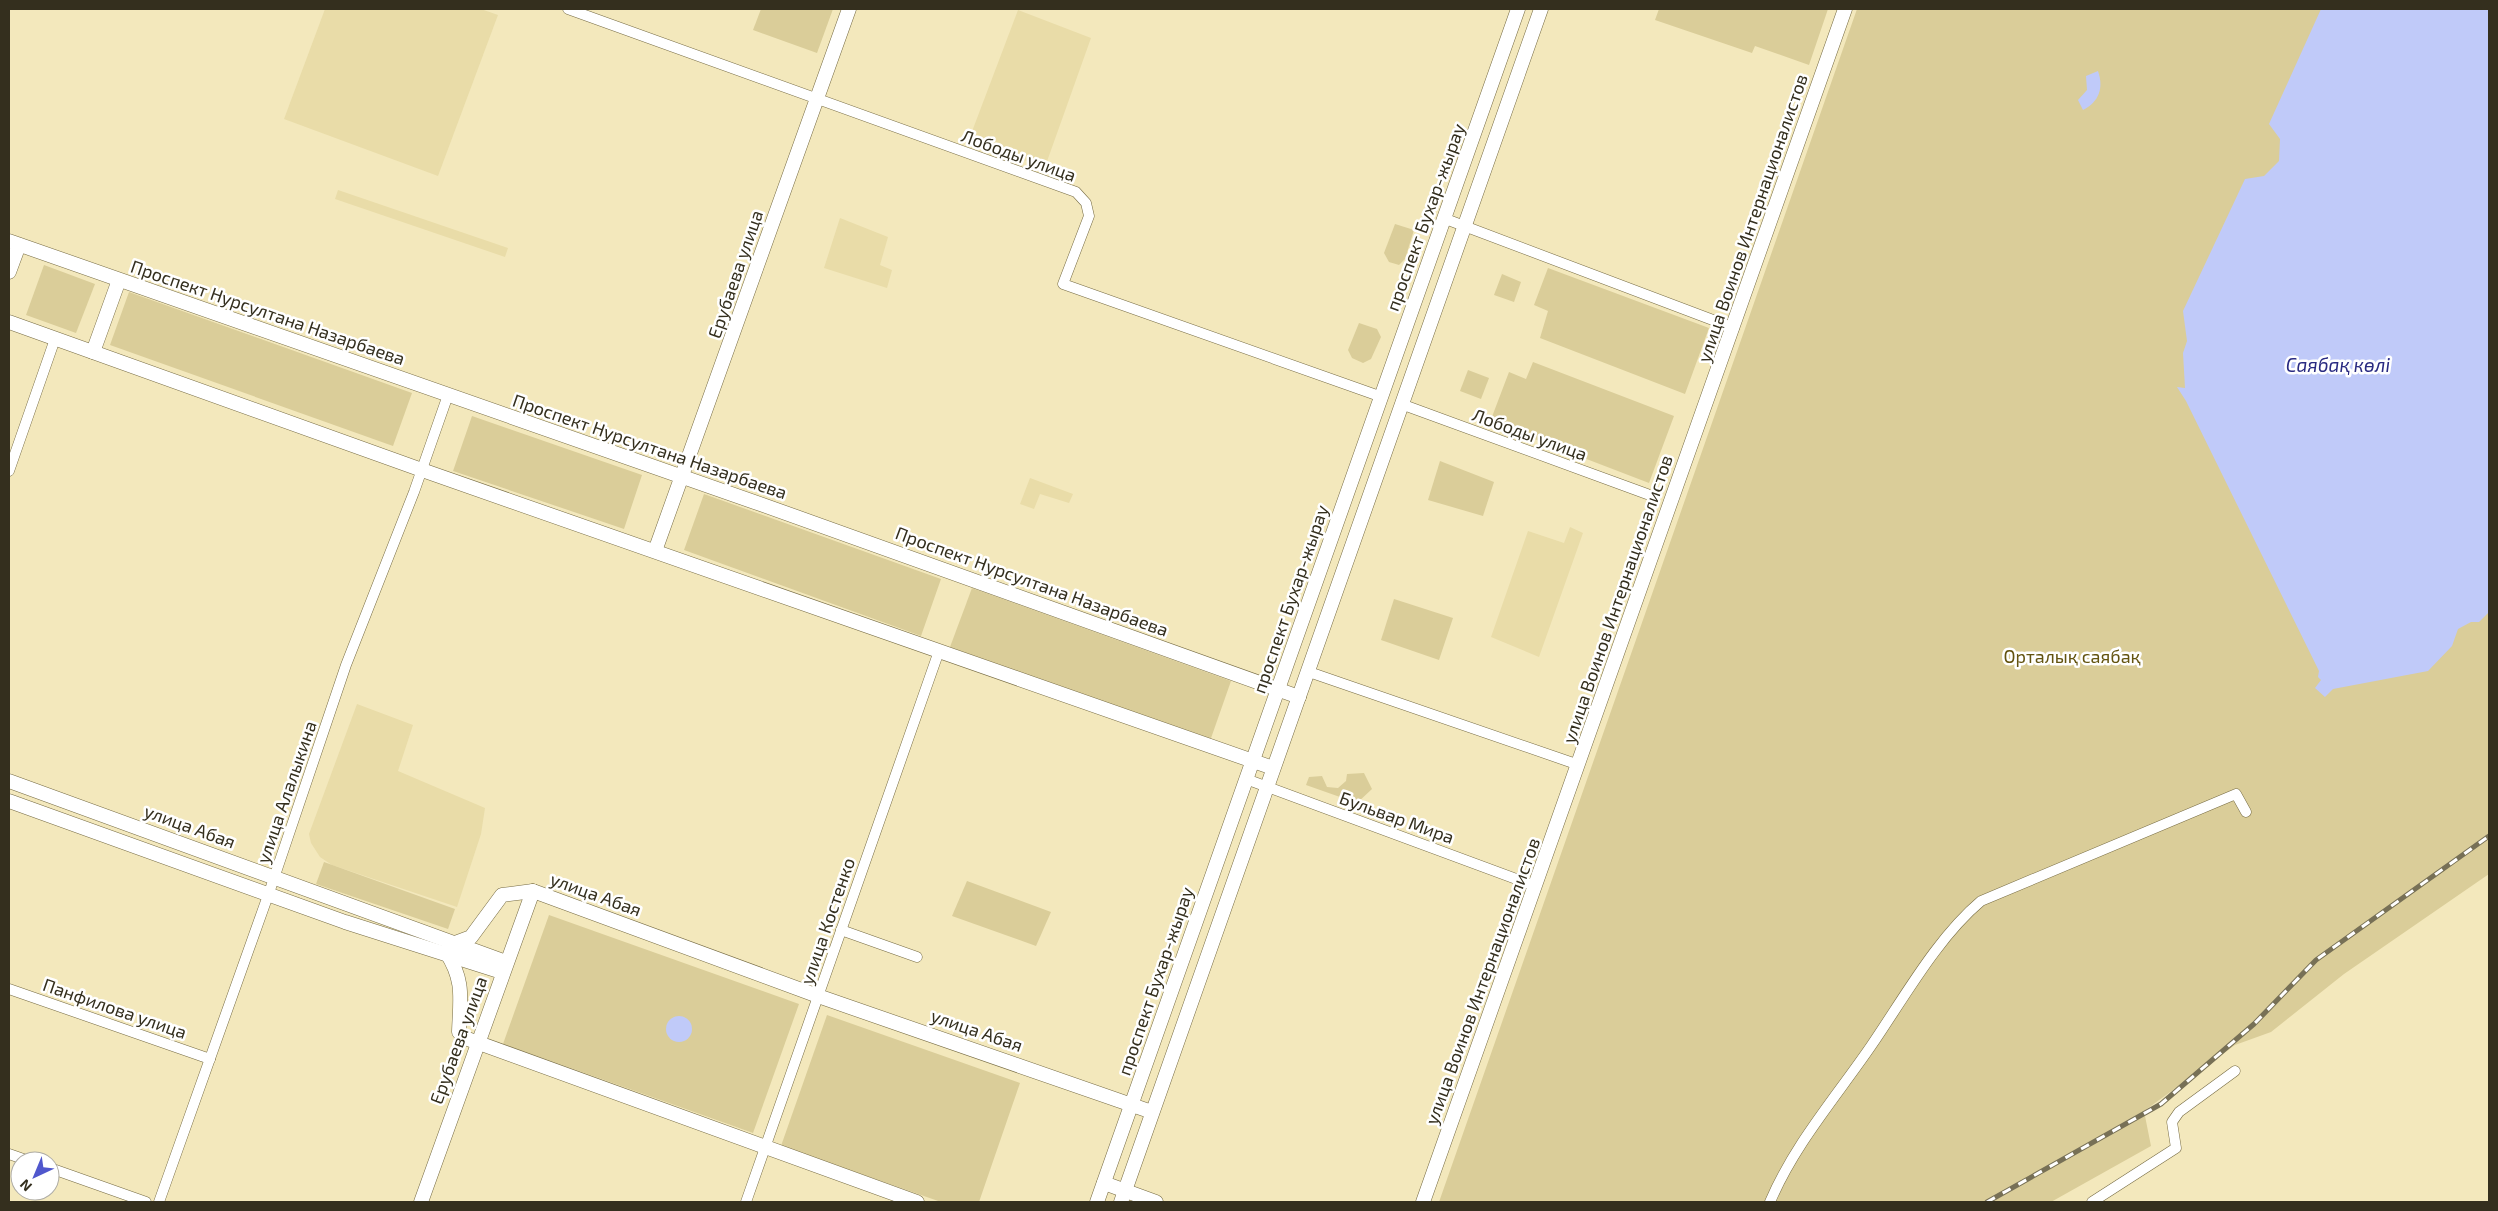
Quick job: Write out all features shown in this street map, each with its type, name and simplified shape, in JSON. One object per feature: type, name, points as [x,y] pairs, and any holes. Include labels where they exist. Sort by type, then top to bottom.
[{"type":"main road","name":"Ерубаева улица","points":[[655,551],[683,478],[849,9]]},
{"type":"main road","name":"проспект Бухар-жырау","points":[[1097,1202],[1518,9]]},
{"type":"main road","points":[[1123,1197],[1266,786],[1309,672],[1463,225],[1541,9]]},
{"type":"main road","name":"улица Воинов Интернационалистов","points":[[1423,1202],[1579,764],[1670,501],[1734,328],[1845,9]]},
{"type":"main road","points":[[9,272],[14,243]]},
{"type":"main road","name":"Проспект Нурсултана Назарбаева","points":[[14,243],[1300,696]]},
{"type":"main road","points":[[93,352],[120,280]]},
{"type":"main road","points":[[9,322],[422,470],[1273,768]]},
{"type":"main road","name":"улица Абая","points":[[9,781],[274,876],[450,948],[470,937],[502,895],[533,891],[818,996],[1152,1112]]},
{"type":"main road","points":[[9,801],[345,922],[450,948],[504,967]]},
{"type":"main road","name":"Ерубаева улица","points":[[421,1202],[476,1044],[533,891]]},
{"type":"main road","points":[[450,948],[460,983],[459,1032],[476,1044],[917,1202]]},
{"type":"main road","points":[[1104,1183],[1123,1197],[1156,1202]]},
{"type":"street","name":"Лободы улица","points":[[568,9],[1066,188],[1082,196],[1089,209],[1089,216],[1063,284],[1382,397]]},
{"type":"street","points":[[1443,218],[1734,328]]},
{"type":"street","points":[[9,471],[55,339]]},
{"type":"street","name":"улица Алалыкина","points":[[159,1202],[268,894],[346,665],[422,470],[448,395]]},
{"type":"street","name":"Лободы улица","points":[[1402,404],[1647,494]]},
{"type":"street","name":"улица Костенко","points":[[746,1202],[939,651]]},
{"type":"street","points":[[1309,672],[1579,764]]},
{"type":"street","name":"Бульвар Мира","points":[[1246,779],[1535,886]]},
{"type":"street","points":[[1770,1202],[1782,1173],[1808,1134],[1939,948],[1964,915],[1981,901],[2236,794],[2246,812]]},
{"type":"street","points":[[842,930],[917,957]]},
{"type":"street","name":"Панфилова улица","points":[[9,989],[210,1059]]},
{"type":"street","points":[[2092,1202],[2176,1148],[2172,1122],[2179,1112],[2235,1071]]},
{"type":"street","points":[[60,1172],[146,1202]]},
{"type":"shaded area","points":[[325,9],[481,9],[498,15],[438,176],[284,119]]},
{"type":"shaded area","points":[[1018,10],[1091,38],[1045,167],[968,142]]},
{"type":"shaded area","points":[[338,190],[508,248],[505,257],[335,199]]},
{"type":"shaded area","points":[[840,218],[888,237],[880,265],[892,270],[887,288],[824,268]]},
{"type":"shaded area","points":[[1030,478],[1073,494],[1069,503],[1040,494],[1034,509],[1020,504]]},
{"type":"shaded area","points":[[1570,527],[1583,533],[1539,657],[1491,637],[1528,531],[1564,543]]},
{"type":"shaded area","points":[[357,704],[413,725],[398,771],[485,808],[481,834],[457,907],[332,865],[320,857],[311,843],[309,834]]},
{"type":"green space","points":[[761,9],[833,9],[817,53],[753,30]]},
{"type":"green space","points":[[1659,9],[1828,9],[1809,65],[1755,46],[1752,53],[1655,20]]},
{"type":"green space","name":"Орталық саябақ","points":[[1857,9],[2489,9],[2489,874],[2344,974],[2271,1032],[2235,1045],[2144,1111],[2151,1146],[2051,1202],[1439,1202]]},
{"type":"green space","points":[[1395,224],[1414,230],[1405,259],[1399,265],[1389,262],[1384,253]]},
{"type":"green space","points":[[44,265],[95,284],[76,333],[26,315]]},
{"type":"green space","points":[[1548,268],[1709,328],[1685,394],[1540,338],[1548,311],[1534,305]]},
{"type":"green space","points":[[1502,274],[1521,282],[1514,302],[1494,295]]},
{"type":"green space","points":[[129,292],[412,393],[393,446],[110,345]]},
{"type":"green space","points":[[1359,323],[1377,329],[1381,337],[1371,359],[1363,363],[1352,358],[1348,350]]},
{"type":"green space","points":[[1533,362],[1674,416],[1649,483],[1490,422],[1509,372],[1526,379]]},
{"type":"green space","points":[[1468,370],[1489,378],[1481,399],[1460,391]]},
{"type":"green space","points":[[472,416],[642,475],[624,529],[453,471]]},
{"type":"green space","points":[[1440,461],[1494,482],[1483,516],[1428,500]]},
{"type":"green space","points":[[704,494],[941,579],[921,636],[684,550]]},
{"type":"green space","points":[[972,588],[1231,681],[1210,741],[950,647]]},
{"type":"green space","points":[[1394,599],[1453,618],[1439,660],[1381,640]]},
{"type":"green space","points":[[1364,773],[1372,789],[1357,803],[1306,785],[1309,777],[1322,776],[1327,787],[1338,788],[1346,781],[1347,774]]},
{"type":"green space","points":[[324,862],[455,909],[448,929],[316,884]]},
{"type":"green space","points":[[967,881],[1051,912],[1036,946],[952,916]]},
{"type":"green space","points":[[549,915],[799,1004],[753,1133],[503,1044]]},
{"type":"green space","points":[[827,1015],[1020,1083],[979,1202],[941,1202],[781,1146]]},
{"type":"water","name":"Саябақ көлі","points":[[2321,9],[2489,9],[2489,612],[2479,622],[2471,622],[2458,629],[2452,646],[2428,671],[2333,689],[2325,697],[2315,688],[2321,680],[2318,677],[2319,671],[2186,401],[2177,387],[2185,388],[2183,353],[2187,341],[2183,311],[2245,179],[2264,176],[2279,161],[2280,139],[2269,124]]},
{"type":"water","points":[[2098,71],[2100,77],[2099,94],[2093,103],[2083,110],[2078,100],[2087,90],[2086,76]]},
{"type":"water","points":[[679,1016],[688,1020],[692,1029],[688,1038],[679,1042],[670,1038],[666,1029],[670,1020]]},
{"type":"railway","points":[[1987,1202],[2161,1104],[2254,1024],[2316,960],[2489,836]]}]
